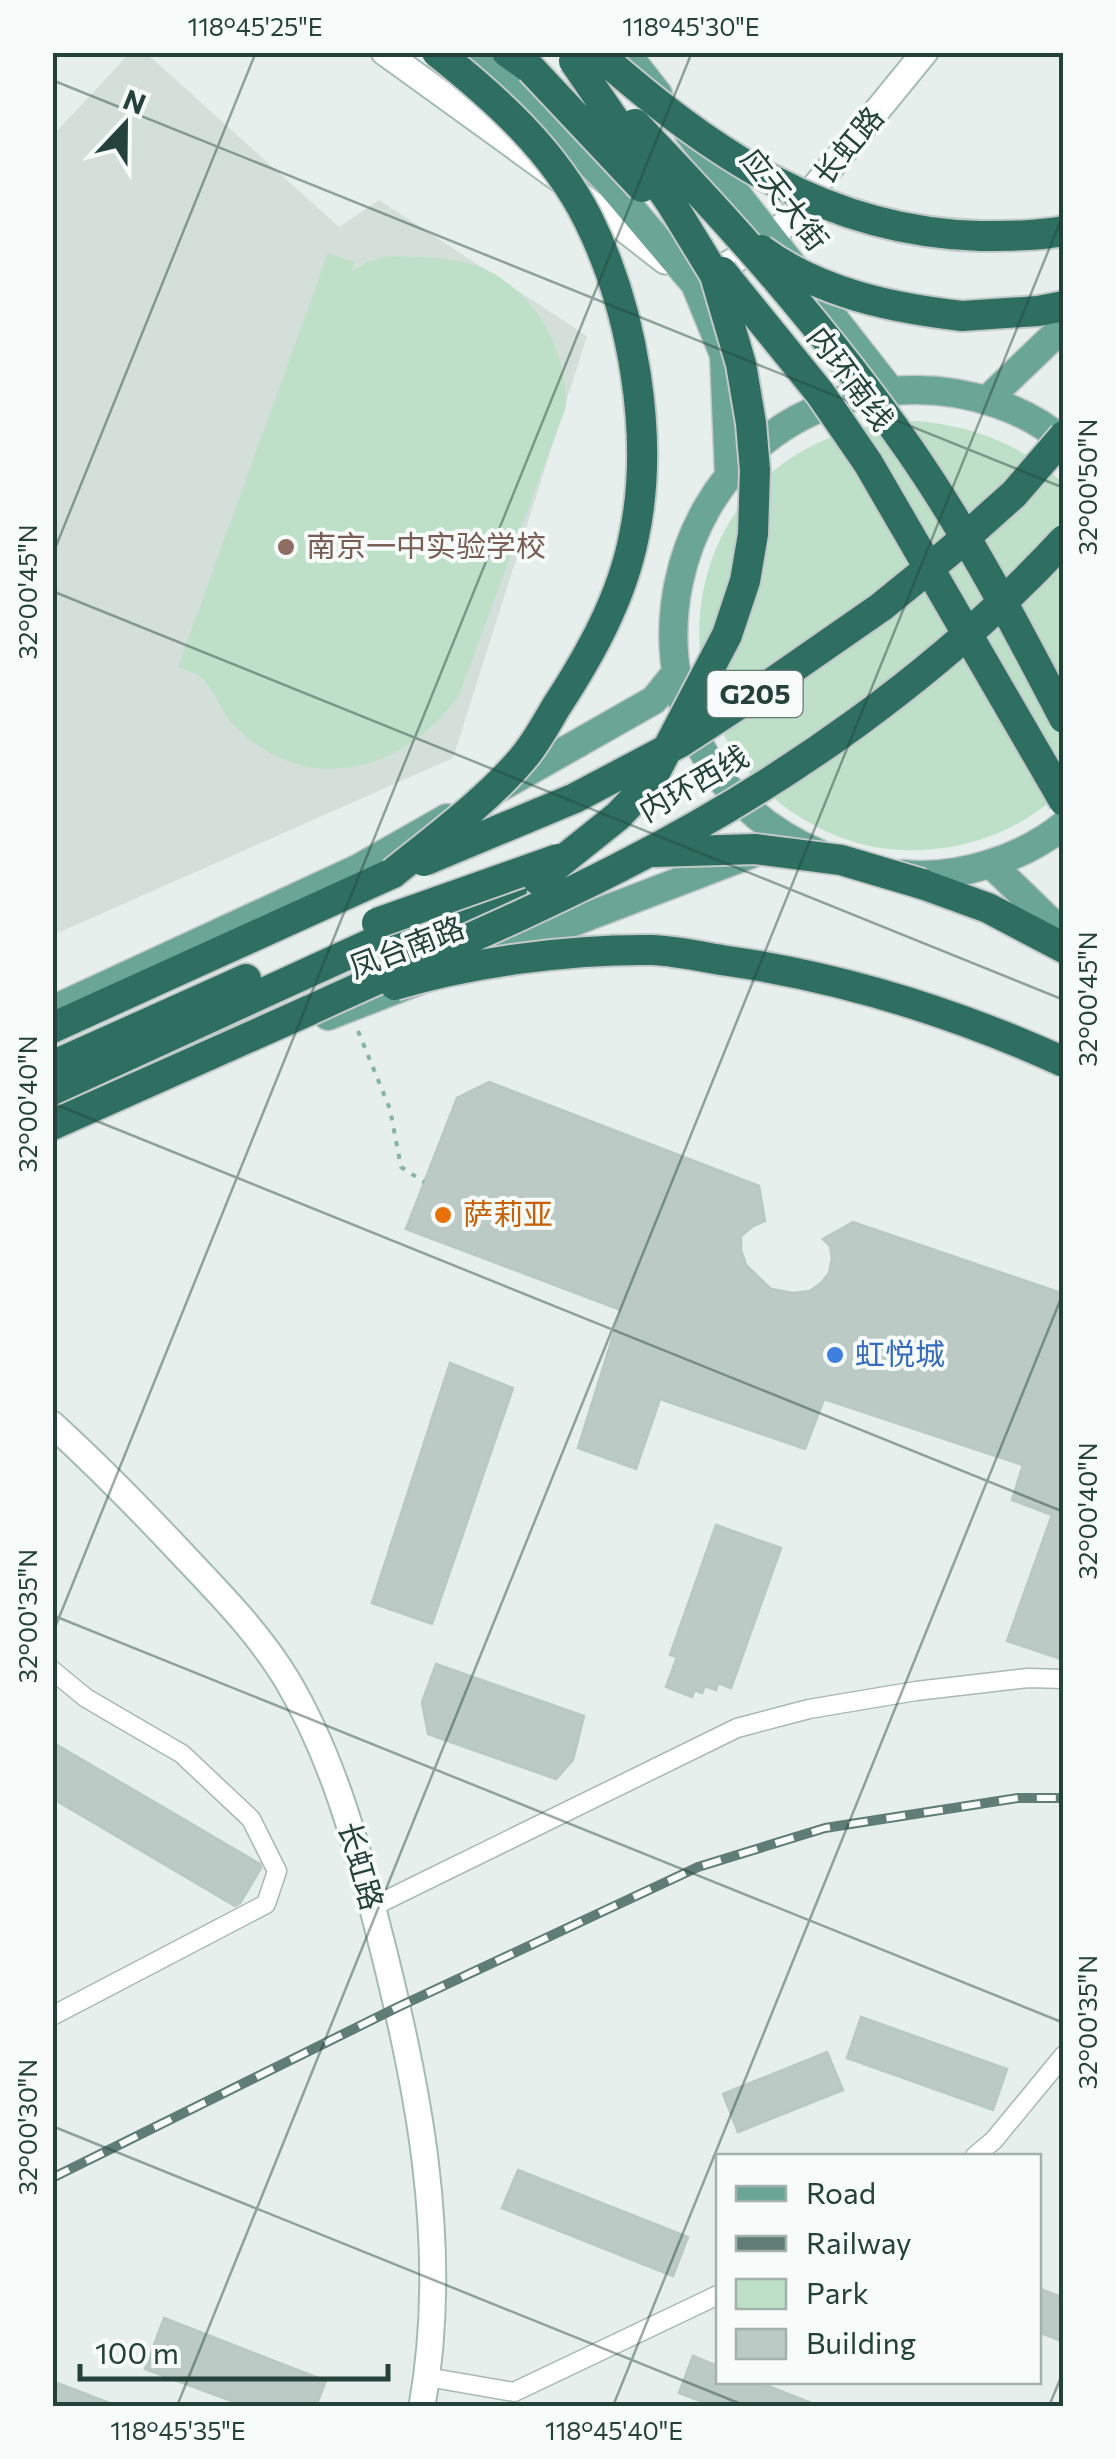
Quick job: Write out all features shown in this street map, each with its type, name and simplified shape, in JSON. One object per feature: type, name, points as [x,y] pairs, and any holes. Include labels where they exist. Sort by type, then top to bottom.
[{"type":"highway","points":[[393,873],[454,824],[523,758],[567,690],[610,613],[634,536],[642,458],[636,373],[618,300],[588,218],[540,146],[489,94],[438,52]]},
{"type":"highway","points":[[577,55],[734,158],[821,205],[887,226],[943,235],[1005,236],[1064,231]]},
{"type":"highway","points":[[52,1090],[379,940],[538,880],[618,816],[650,782],[680,730],[727,635],[745,581],[756,470],[751,423],[741,364],[715,275],[577,55]]},
{"type":"highway","name":"内环南线","points":[[577,55],[729,222],[909,448],[984,570],[1064,718]]},
{"type":"highway","points":[[519,61],[607,122],[681,191],[772,258],[841,292],[903,309],[962,316],[1064,306]]},
{"type":"highway","name":"内环南线","points":[[519,61],[712,259],[820,393],[868,462],[1064,801]]},
{"type":"highway","name":"内环西线","points":[[393,873],[575,798],[681,742],[881,607],[1014,494],[1064,439]]},
{"type":"highway","name":"内环西线","points":[[310,1010],[622,866],[804,760],[912,680],[1023,584],[1064,540]]},
{"type":"highway","points":[[52,1066],[377,922],[558,858],[754,848],[841,860],[988,908],[1064,944]]},
{"type":"highway","name":"G205","points":[[52,1028],[393,873]]},
{"type":"highway","points":[[52,1126],[310,1010],[414,980],[511,962],[654,950],[804,972],[943,1012],[1064,1062]]},
{"type":"main road","points":[[470,52],[519,92],[607,180],[695,284],[724,355],[729,474]]},
{"type":"main road","name":"应天大街","points":[[624,52],[890,390]]},
{"type":"main road","points":[[988,400],[1064,326]]},
{"type":"main road","points":[[1064,439],[988,400],[939,390],[890,390],[844,399],[802,417],[762,442],[729,474],[699,519],[680,568],[671,621],[675,674],[696,740],[735,796],[788,840],[852,868],[922,876],[991,864],[1047,838],[1064,824]]},
{"type":"main road","points":[[52,1010],[359,868],[654,700],[675,674]]},
{"type":"main road","name":"凤台南路","points":[[52,1126],[788,840]]},
{"type":"main road","points":[[991,864],[1052,922],[1064,944]]},
{"type":"street","points":[[384,52],[565,183],[695,284]]},
{"type":"street","name":"长虹路","points":[[695,284],[772,238],[925,52]]},
{"type":"street","name":"长虹路","points":[[52,1424],[102,1470],[231,1605],[286,1677],[337,1786],[398,2006],[423,2132],[433,2267],[422,2406]]},
{"type":"street","points":[[52,1670],[86,1698],[182,1754],[251,1819],[277,1871],[266,1904],[52,2016]]},
{"type":"street","points":[[372,1907],[737,1728],[809,1708],[916,1691],[1028,1678],[1064,1679]]},
{"type":"street","points":[[976,2154],[994,2140],[1064,2054]]},
{"type":"street","points":[[427,2377],[512,2400],[716,2295]]},
{"type":"path","points":[[348,1008],[390,1109],[401,1167],[424,1182]]},
{"type":"shaded area","name":"南京一中实验学校","points":[[130,53],[146,53],[339,227],[379,200],[587,336],[453,758],[53,935],[52,136]]},
{"type":"green space","points":[[328,253],[354,262],[352,272],[382,257],[436,258],[474,265],[508,283],[536,313],[556,348],[566,407],[459,695],[411,743],[383,758],[353,767],[323,769],[292,763],[263,749],[230,721],[204,680],[178,667]]},
{"type":"green space","points":[[919,421],[996,440],[1031,458],[1063,483],[1063,790],[1032,815],[997,834],[959,845],[905,850],[863,844],[823,830],[761,786],[726,738],[705,685],[699,628],[708,572],[731,519],[769,475],[834,436]]},
{"type":"building","name":"虹悦城","points":[[489,1082],[759,1186],[765,1221],[741,1236],[741,1250],[746,1265],[771,1289],[810,1291],[821,1283],[829,1273],[832,1259],[830,1246],[823,1239],[853,1222],[1064,1294],[1064,1660],[1007,1641],[1052,1515],[1012,1500],[1023,1465],[824,1399],[805,1449],[660,1399],[636,1469],[578,1448],[621,1310],[406,1229],[457,1098]]},
{"type":"building","points":[[450,1363],[513,1388],[432,1624],[372,1603]]},
{"type":"building","points":[[716,1525],[781,1548],[731,1688],[718,1683],[716,1690],[705,1686],[702,1693],[695,1690],[692,1697],[666,1687],[677,1657],[670,1655]]},
{"type":"building","points":[[436,1664],[584,1716],[573,1760],[556,1779],[428,1734],[422,1702]]},
{"type":"building","points":[[52,1742],[260,1864],[240,1903],[235,1906],[52,1798]]},
{"type":"building","points":[[861,2017],[1007,2069],[993,2110],[847,2058]]},
{"type":"building","points":[[827,2052],[843,2090],[738,2132],[723,2094]]},
{"type":"building","points":[[518,2170],[688,2237],[673,2276],[502,2208]]},
{"type":"building","points":[[1041,2289],[1064,2298],[1064,2342],[1041,2333]]},
{"type":"building","points":[[164,2318],[326,2381],[316,2406],[245,2406],[145,2369]]},
{"type":"building","points":[[693,2356],[716,2365],[716,2384],[763,2384],[819,2406],[714,2406],[679,2393]]},
{"type":"building","points":[[52,2381],[115,2405],[115,2406],[52,2406]]},
{"type":"railway","points":[[52,2178],[398,2007],[698,1867],[825,1828],[1018,1798],[1064,1798]]},
{"type":"place","name":"南京一中实验学校","points":[[286,547]]},
{"type":"place","name":"萨莉亚","points":[[443,1215]]},
{"type":"place","name":"虹悦城","points":[[835,1355]]}]
